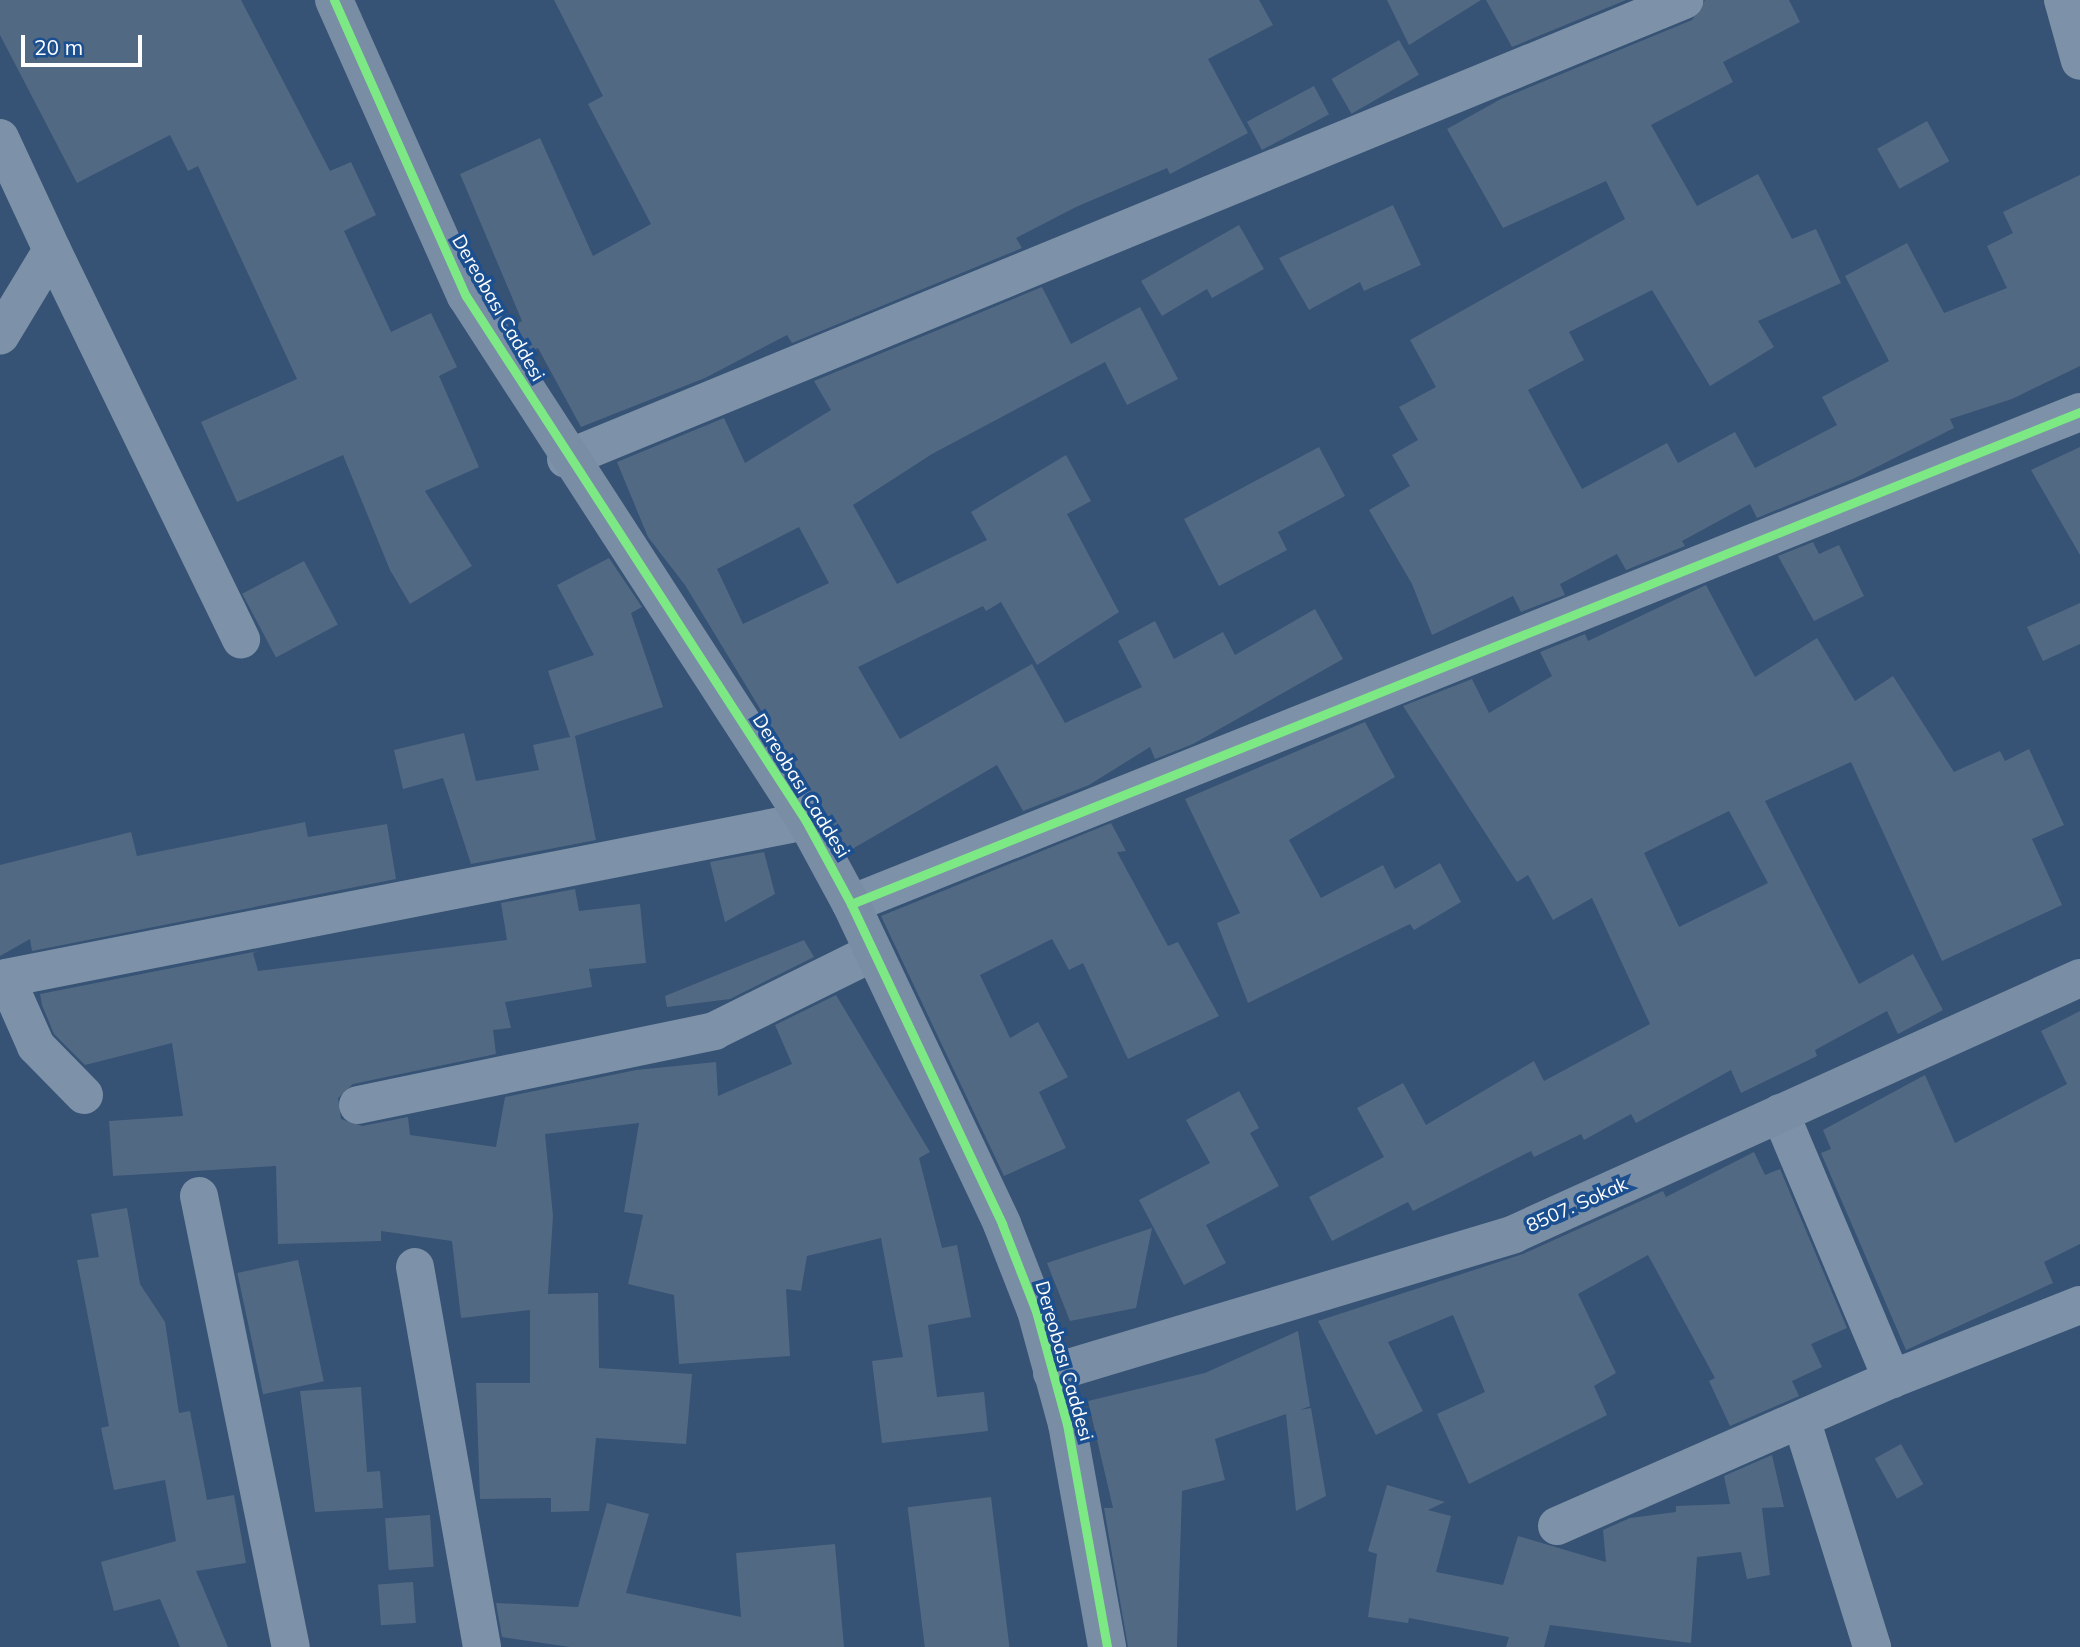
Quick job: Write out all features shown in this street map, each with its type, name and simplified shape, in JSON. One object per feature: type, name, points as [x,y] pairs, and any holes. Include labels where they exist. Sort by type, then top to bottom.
[{"type":"street","name":"Dereobası Caddesi","points":[[334,0],[466,296],[566,459],[806,821],[851,904],[870,954],[1002,1224],[1067,1424],[1107,1647]]},
{"type":"street","points":[[566,459],[1684,0]]},
{"type":"street","points":[[2063,0],[2080,61]]},
{"type":"street","points":[[0,138],[241,640]]},
{"type":"street","points":[[0,336],[52,250]]},
{"type":"street","points":[[851,904],[2080,412]]},
{"type":"street","points":[[84,1095],[36,1046],[6,978],[806,821]]},
{"type":"street","points":[[358,1105],[714,1031],[870,954]]},
{"type":"street","name":"8507. Sokak","points":[[1052,1373],[1514,1234],[2080,978]]},
{"type":"street","points":[[1780,1113],[1892,1379]]},
{"type":"street","points":[[199,1196],[290,1647]]},
{"type":"street","points":[[415,1267],[482,1647]]},
{"type":"street","points":[[1557,1526],[1802,1422],[1892,1379],[2080,1305]]},
{"type":"street","points":[[1802,1422],[1872,1647]]},
{"type":"building","points":[[0,0],[241,0],[330,171],[351,162],[376,215],[344,231],[391,332],[431,313],[457,367],[439,376],[479,467],[425,491],[472,566],[410,604],[390,570],[343,455],[237,502],[201,422],[297,379],[198,166],[188,171],[170,135],[77,183],[0,35]]},
{"type":"building","points":[[554,0],[1259,0],[1273,25],[1208,59],[1248,133],[1170,174],[1167,168],[1076,207],[1016,238],[1022,248],[792,343],[787,335],[705,378],[581,427],[538,348],[528,352],[512,326],[522,321],[460,174],[540,138],[593,256],[651,224],[588,104],[603,96]]},
{"type":"building","points":[[1387,0],[1481,0],[1409,45]]},
{"type":"building","points":[[1486,0],[1626,0],[1512,47]]},
{"type":"building","points":[[1705,0],[1789,0],[1800,22],[1723,62],[1733,82],[1651,125],[1697,206],[1758,174],[1792,239],[1816,229],[1841,283],[1758,321],[1774,347],[1710,386],[1652,290],[1569,332],[1584,360],[1528,390],[1582,489],[1667,443],[1678,463],[1735,432],[1755,468],[1837,425],[1822,397],[1889,361],[1845,276],[1907,243],[1944,313],[2007,288],[1987,246],[2013,233],[2003,212],[2080,175],[2080,366],[2012,399],[1950,419],[1954,428],[1855,478],[1757,518],[1750,504],[1682,541],[1685,546],[1626,570],[1617,554],[1560,584],[1565,595],[1521,612],[1513,596],[1432,635],[1412,584],[1369,510],[1410,486],[1392,455],[1418,440],[1399,407],[1436,387],[1410,340],[1625,219],[1606,181],[1503,228],[1447,129],[1501,99],[1692,20]]},
{"type":"building","points":[[1399,40],[1419,75],[1351,114],[1331,79]]},
{"type":"building","points":[[1314,86],[1329,114],[1262,150],[1247,122]]},
{"type":"building","points":[[1927,121],[1949,161],[1899,189],[1877,149]]},
{"type":"building","points":[[1393,205],[1421,265],[1364,291],[1360,282],[1309,310],[1279,258]]},
{"type":"building","points":[[1239,225],[1264,269],[1212,298],[1207,289],[1162,316],[1141,281]]},
{"type":"building","points":[[1042,287],[1071,344],[1140,307],[1178,379],[1127,405],[1105,362],[932,454],[853,505],[897,584],[987,540],[971,512],[1066,455],[1091,501],[1067,514],[1119,612],[1037,665],[1001,602],[986,611],[983,606],[858,667],[900,739],[1032,664],[1065,723],[1142,687],[1118,641],[1155,621],[1174,659],[1223,632],[1235,655],[1315,609],[1343,659],[1193,744],[1155,759],[1150,747],[1089,785],[1023,811],[997,765],[847,852],[685,585],[648,537],[617,462],[724,418],[745,463],[831,410],[814,381]],"holes":[[[799,527],[829,583],[743,624],[717,569]]]},
{"type":"building","points":[[1319,447],[1345,496],[1278,532],[1287,550],[1219,586],[1184,519]]},
{"type":"building","points":[[2080,447],[2080,555],[2031,470]]},
{"type":"building","points":[[1813,542],[1819,554],[1839,545],[1864,596],[1814,621],[1778,556]]},
{"type":"building","points":[[609,558],[642,607],[631,613],[663,707],[575,736],[596,840],[471,864],[443,778],[403,789],[394,750],[464,733],[476,781],[539,770],[533,745],[570,737],[548,671],[594,655],[557,585]]},
{"type":"building","points":[[304,561],[338,625],[276,657],[242,594]]},
{"type":"building","points":[[1706,585],[1755,677],[1817,638],[1855,701],[1893,676],[1954,772],[2000,751],[2005,761],[2029,749],[2064,825],[2032,839],[2062,905],[1942,961],[1851,762],[1765,801],[1859,984],[1913,954],[1943,1010],[1898,1034],[1887,1011],[1815,1050],[1817,1056],[1741,1093],[1731,1070],[1636,1123],[1631,1114],[1584,1140],[1581,1134],[1534,1157],[1531,1151],[1413,1211],[1408,1202],[1332,1241],[1309,1197],[1384,1157],[1357,1108],[1403,1083],[1426,1125],[1534,1061],[1544,1081],[1650,1024],[1592,898],[1553,920],[1528,875],[1517,882],[1403,706],[1472,679],[1489,713],[1552,676],[1540,652],[1585,634],[1588,641]],"holes":[[[1729,811],[1768,883],[1679,927],[1644,853]]]},
{"type":"building","points":[[2080,603],[2080,644],[2043,661],[2027,627]]},
{"type":"building","points":[[1365,722],[1395,777],[1289,840],[1321,898],[1383,865],[1395,889],[1440,863],[1461,902],[1414,930],[1410,924],[1248,1003],[1217,923],[1240,913],[1185,799]]},
{"type":"building","points":[[305,822],[308,837],[387,824],[396,879],[32,951],[30,939],[0,956],[0,865],[131,832],[137,856]]},
{"type":"building","points":[[1111,823],[1126,851],[1117,852],[1168,946],[1178,942],[1219,1016],[1128,1059],[1083,963],[1069,970],[1052,939],[980,975],[1010,1038],[1038,1022],[1068,1077],[1039,1092],[1066,1148],[1004,1176],[881,916]]},
{"type":"building","points":[[764,852],[775,894],[725,922],[710,862]]},
{"type":"building","points":[[575,889],[579,911],[640,904],[646,963],[589,969],[592,987],[505,1002],[511,1028],[493,1030],[496,1054],[353,1084],[338,1098],[341,1119],[362,1126],[408,1117],[410,1135],[496,1147],[505,1097],[636,1070],[716,1062],[718,1096],[792,1064],[775,1025],[836,995],[930,1152],[919,1158],[942,1248],[957,1245],[971,1317],[928,1325],[937,1397],[984,1392],[988,1431],[882,1443],[872,1361],[903,1357],[881,1238],[807,1256],[801,1291],[786,1289],[790,1356],[679,1364],[674,1295],[628,1284],[643,1215],[624,1212],[639,1123],[545,1134],[553,1216],[548,1294],[598,1293],[599,1368],[692,1374],[686,1444],[596,1438],[589,1511],[551,1512],[551,1498],[480,1499],[476,1383],[530,1383],[530,1310],[461,1318],[452,1241],[381,1231],[381,1241],[278,1244],[276,1166],[113,1176],[109,1121],[183,1116],[172,1043],[85,1065],[54,1034],[42,1005],[40,994],[259,951],[253,953],[258,971],[507,940],[501,903]]},
{"type":"building","points":[[804,940],[814,957],[730,999],[667,1007],[665,996]]},
{"type":"building","points":[[2080,1011],[2080,1244],[2044,1262],[2053,1283],[1906,1350],[1821,1153],[1831,1149],[1823,1130],[1925,1075],[1955,1143],[2067,1084],[2041,1031]]},
{"type":"building","points":[[1239,1091],[1259,1128],[1250,1133],[1279,1186],[1206,1225],[1226,1263],[1184,1285],[1139,1200],[1210,1163],[1186,1120]]},
{"type":"building","points":[[1754,1152],[1765,1175],[1780,1169],[1847,1328],[1811,1344],[1822,1367],[1792,1381],[1799,1396],[1730,1426],[1709,1381],[1715,1378],[1648,1255],[1578,1294],[1616,1373],[1594,1386],[1607,1415],[1469,1484],[1437,1414],[1485,1392],[1453,1315],[1388,1342],[1423,1411],[1376,1435],[1318,1321],[1523,1254],[1663,1191],[1666,1197]]},
{"type":"building","points":[[127,1208],[140,1284],[165,1322],[179,1413],[190,1411],[207,1500],[234,1495],[246,1563],[196,1571],[228,1647],[180,1647],[160,1599],[114,1611],[101,1562],[176,1541],[165,1480],[114,1490],[101,1428],[109,1426],[77,1260],[99,1257],[91,1214]]},
{"type":"building","points":[[1152,1228],[1136,1308],[1070,1321],[1047,1263]]},
{"type":"building","points":[[298,1260],[324,1381],[263,1394],[237,1273]]},
{"type":"building","points":[[1298,1331],[1310,1406],[1300,1410],[1311,1408],[1326,1496],[1296,1511],[1286,1414],[1215,1439],[1225,1480],[1182,1491],[1177,1647],[1128,1647],[1104,1508],[1113,1508],[1088,1401],[1205,1373]]},
{"type":"building","points":[[361,1387],[367,1472],[380,1471],[383,1508],[315,1512],[300,1391]]},
{"type":"building","points":[[1901,1444],[1923,1484],[1897,1499],[1875,1459]]},
{"type":"building","points":[[1772,1455],[1784,1507],[1762,1508],[1770,1575],[1747,1579],[1741,1552],[1697,1557],[1691,1643],[1550,1625],[1544,1647],[1506,1647],[1509,1637],[1409,1618],[1408,1623],[1368,1617],[1377,1554],[1368,1551],[1387,1485],[1445,1502],[1428,1510],[1451,1516],[1436,1572],[1503,1585],[1518,1536],[1606,1562],[1603,1530],[1630,1518],[1676,1512],[1676,1506],[1730,1504],[1724,1476]]},
{"type":"building","points":[[991,1497],[1009,1647],[925,1647],[908,1507]]},
{"type":"building","points":[[607,1503],[649,1514],[626,1593],[741,1617],[736,1553],[835,1544],[844,1647],[570,1647],[502,1637],[496,1603],[578,1607]]},
{"type":"building","points":[[430,1515],[434,1567],[389,1570],[385,1518]]},
{"type":"building","points":[[413,1582],[416,1623],[381,1625],[378,1584]]},
{"type":"cycle path","points":[[334,0],[466,296],[806,821],[851,904],[1002,1224],[1036,1311],[1067,1424],[1107,1647]]},
{"type":"cycle path","points":[[851,904],[2080,412]]}]
